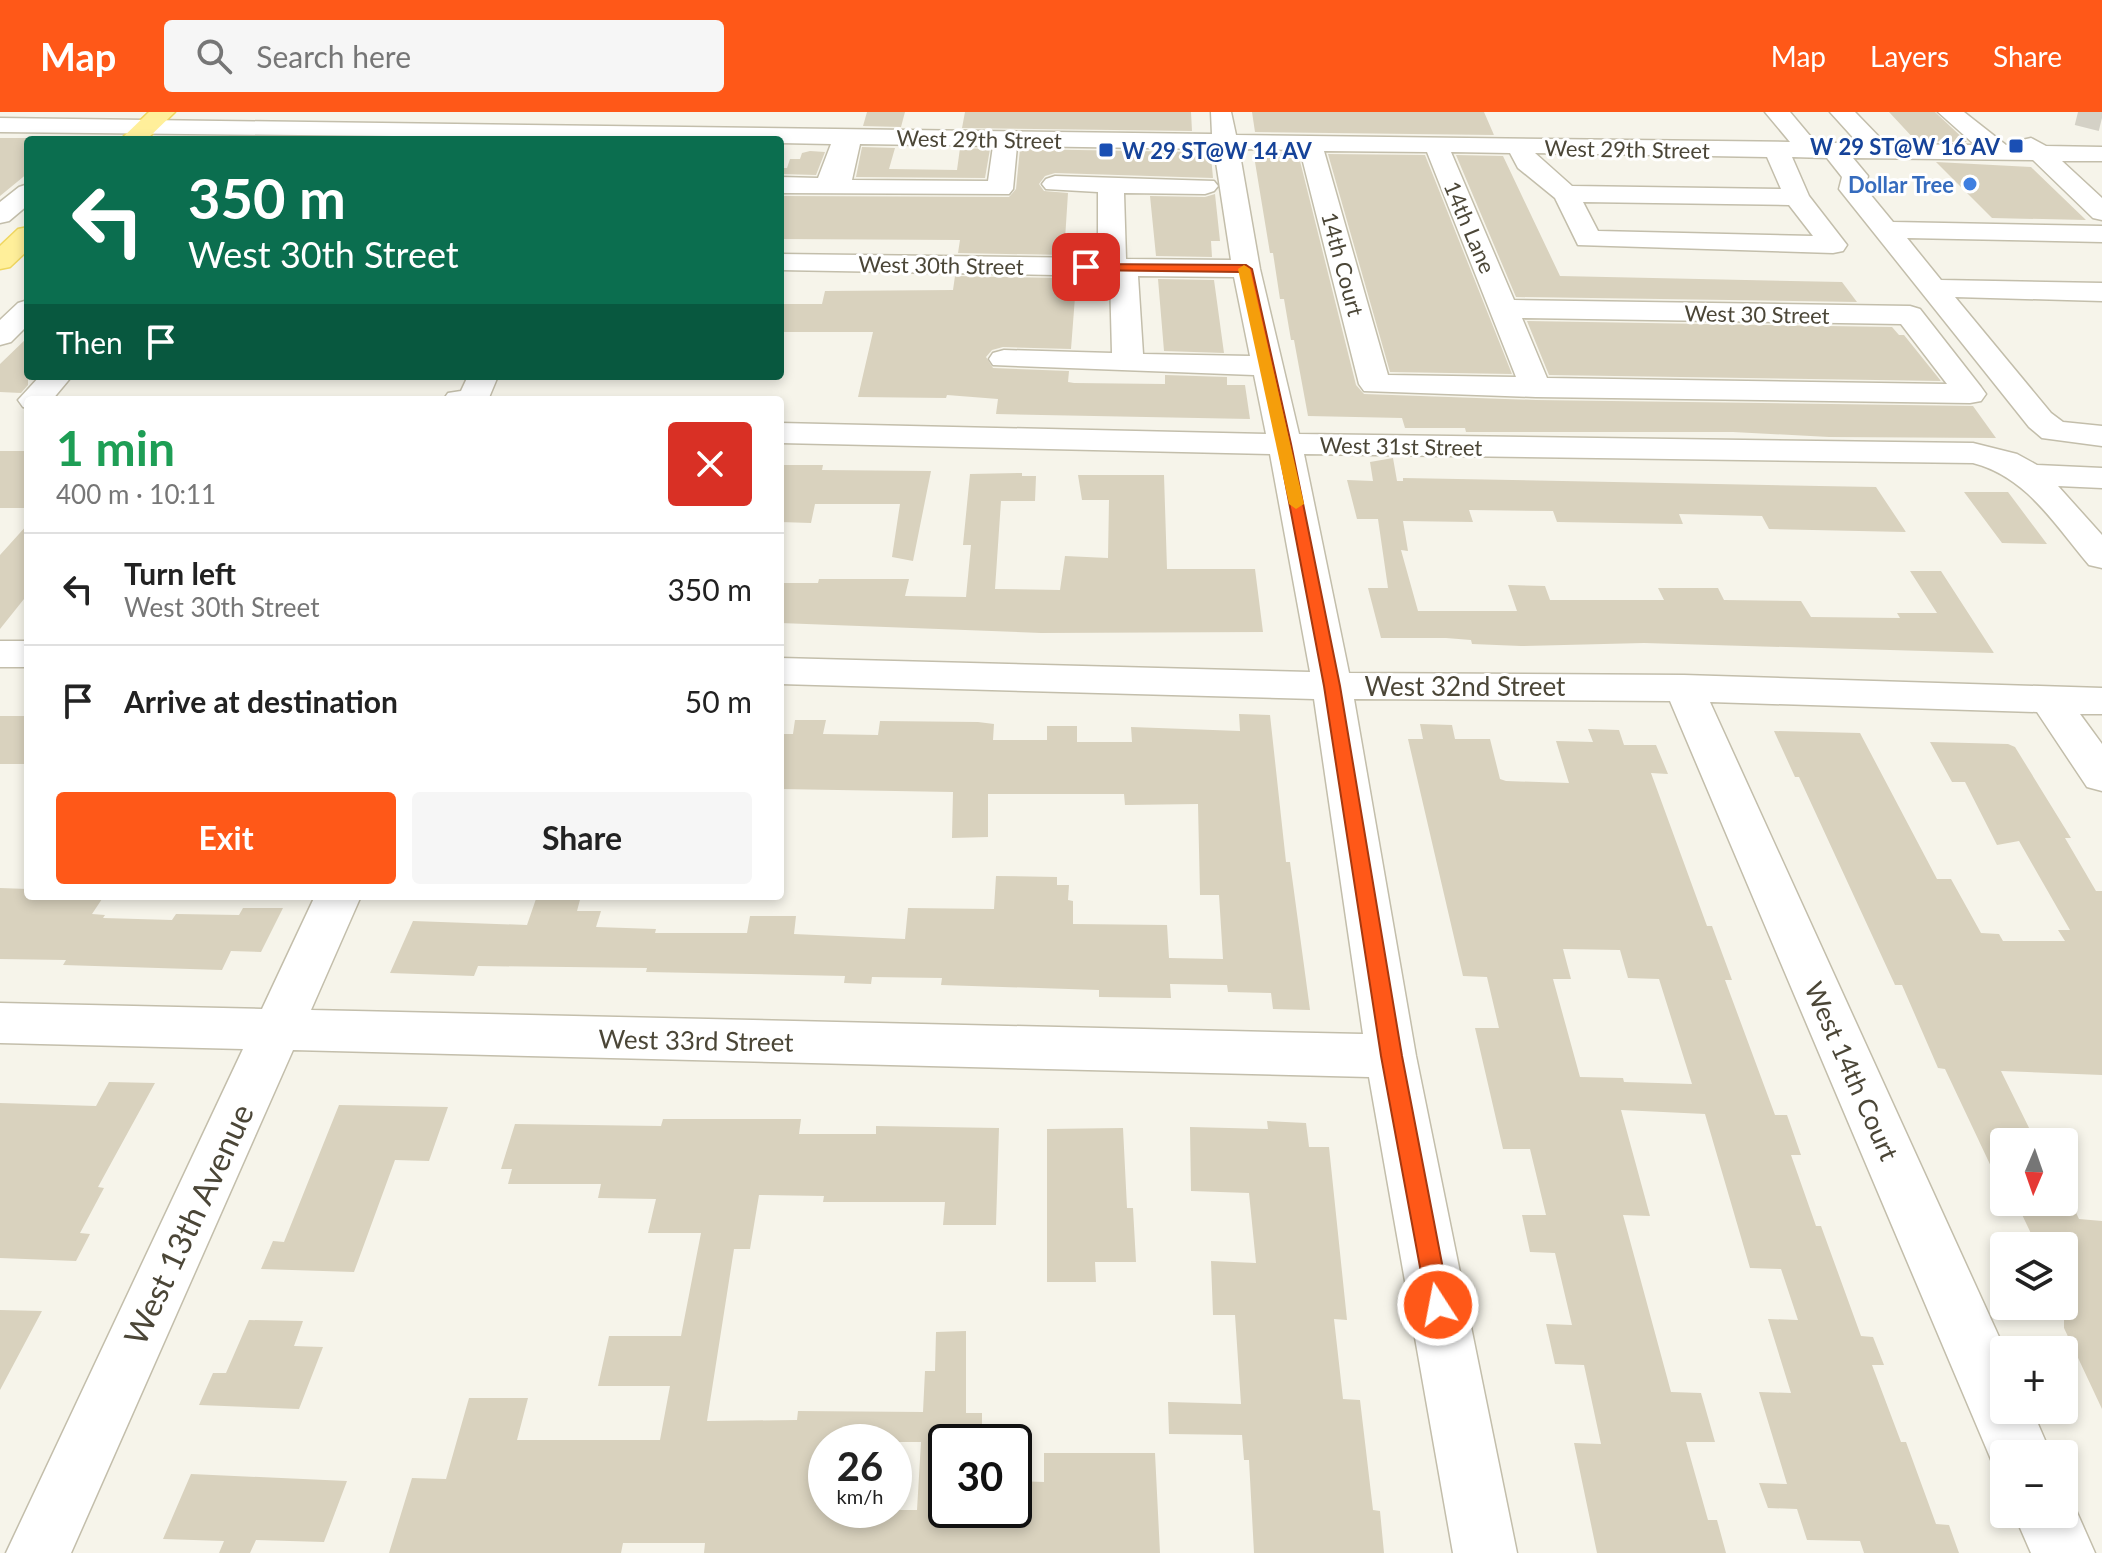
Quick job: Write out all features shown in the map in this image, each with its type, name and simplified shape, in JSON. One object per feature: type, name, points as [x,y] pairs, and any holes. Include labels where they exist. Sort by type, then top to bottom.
[{"type":"street","points":[[402,126],[423,112]]},
{"type":"street","points":[[623,135],[636,112]]},
{"type":"street","points":[[806,137],[813,112]]},
{"type":"street","points":[[1121,112],[1121,141]]},
{"type":"street","points":[[1777,112],[1855,176],[1852,189],[2040,420],[2054,431],[2102,436]]},
{"type":"street","points":[[1842,112],[1880,152]]},
{"type":"street","points":[[1950,112],[2000,153]]},
{"type":"street","points":[[479,133],[492,113],[583,113],[560,136]]},
{"type":"street","points":[[1379,116],[1390,144]]},
{"type":"street","points":[[1625,120],[1644,149]]},
{"type":"street","points":[[10,149],[40,121]]},
{"type":"street","name":"West 29th Street","points":[[0,125],[40,121],[99,133],[147,126],[202,134],[255,135],[402,126],[479,133],[643,136]]},
{"type":"street","name":"West 29th Street","points":[[784,137],[846,138],[905,124],[1005,128],[1121,141],[1224,127],[1310,143],[2102,154]]},
{"type":"street","points":[[1546,125],[1559,148]]},
{"type":"street","points":[[1224,127],[1246,269],[1285,444],[1332,686],[1391,1056],[1485,1553]]},
{"type":"street","points":[[1896,127],[1924,152]]},
{"type":"street","points":[[846,138],[838,187],[1000,189],[1005,128]]},
{"type":"street","points":[[784,185],[825,186],[829,183],[846,138]]},
{"type":"street","points":[[2102,140],[2027,139],[2102,212]]},
{"type":"street","name":"14th Court","points":[[1310,143],[1375,384],[1536,388]]},
{"type":"street","name":"14th Lane","points":[[1436,145],[1536,388]]},
{"type":"street","points":[[1519,147],[1527,163],[1566,194],[1588,239],[1833,245],[1797,197],[1777,151]]},
{"type":"street","points":[[1055,184],[1205,186]]},
{"type":"street","points":[[1111,185],[1128,362]]},
{"type":"street","points":[[1566,194],[1797,197]]},
{"type":"street","points":[[0,215],[24,195]]},
{"type":"street","points":[[1885,230],[2102,234]]},
{"type":"street","name":"West 30th Street","points":[[784,262],[1246,269]]},
{"type":"street","points":[[784,287],[820,287]]},
{"type":"street","points":[[1933,288],[2102,292]]},
{"type":"street","name":"West 30 Street","points":[[1504,309],[1910,315],[1970,394],[1536,388]]},
{"type":"street","points":[[1004,359],[1267,366]]},
{"type":"street","points":[[38,396],[53,380]]},
{"type":"street","points":[[784,404],[826,404]]},
{"type":"street","name":"West 31st Street","points":[[784,433],[1285,444],[1973,453],[2005,461],[2030,475]]},
{"type":"street","points":[[2030,475],[2095,485]]},
{"type":"street","points":[[2030,475],[2102,556]]},
{"type":"street","points":[[0,654],[24,654]]},
{"type":"street","name":"West 32nd Street","points":[[784,671],[1332,686],[1684,688],[2102,701]]},
{"type":"street","name":"West 14th Court","points":[[1684,688],[2014,1440]]},
{"type":"street","points":[[2049,699],[2102,776]]},
{"type":"street","name":"West 13th Avenue","points":[[38,1553],[336,900]]},
{"type":"street","name":"West 33rd Street","points":[[0,1023],[1391,1056]]},
{"type":"street","points":[[2052,1528],[2063,1553]]},
{"type":"building","points":[[867,112],[905,112],[901,127],[863,126]]},
{"type":"building","points":[[965,112],[1191,112],[1192,131],[962,128]]},
{"type":"building","points":[[1252,112],[1484,112],[1494,135],[1255,132]]},
{"type":"building","points":[[1889,112],[1935,112],[1967,142],[1916,141]]},
{"type":"building","points":[[0,138],[24,138],[24,176],[0,196]]},
{"type":"building","points":[[862,147],[895,148],[889,169],[957,170],[960,148],[990,149],[985,178],[856,177]]},
{"type":"building","points":[[1020,149],[1194,152],[1194,156],[1211,156],[1213,178],[1055,173],[1045,176],[1039,184],[1044,191],[1068,193],[1064,255],[958,253],[960,240],[784,239],[784,196],[1009,197],[1016,189]]},
{"type":"building","points":[[825,152],[816,175],[784,174],[790,159],[800,159],[802,153]]},
{"type":"building","points":[[1258,152],[1298,153],[1356,385],[1364,394],[1536,400],[1973,406],[1996,438],[1829,437],[1733,432],[1466,432],[1465,428],[1405,428],[1402,418],[1308,416],[1294,340],[1291,340],[1284,299],[1280,299],[1273,253],[1270,253],[1254,156],[1259,157]]},
{"type":"building","points":[[1328,154],[1425,155],[1512,374],[1390,372]]},
{"type":"building","points":[[1456,155],[1503,156],[1560,276],[1842,282],[1857,302],[1516,297]]},
{"type":"building","points":[[1936,162],[2031,167],[2086,220],[1992,218]]},
{"type":"building","points":[[1215,194],[1220,241],[1211,241],[1212,257],[1156,256],[1150,196],[1205,197]]},
{"type":"building","points":[[955,276],[1063,278],[1072,282],[1072,297],[1075,297],[1071,349],[1003,347],[992,350],[986,357],[993,368],[1069,371],[1068,382],[1074,383],[1165,384],[1165,375],[1227,377],[1227,385],[1245,385],[1250,419],[996,414],[998,399],[947,395],[946,398],[858,397],[873,332],[784,332],[784,304],[822,304],[825,291],[953,290]]},
{"type":"building","points":[[1158,279],[1214,280],[1224,353],[1164,351]]},
{"type":"building","points":[[1527,321],[1892,327],[1899,335],[1904,335],[1941,381],[1549,375]]},
{"type":"building","points":[[24,341],[24,380],[28,380],[28,385],[21,393],[0,392],[0,364]]},
{"type":"building","points":[[0,451],[24,451],[24,508],[0,508]]},
{"type":"building","points":[[1393,458],[1397,481],[1403,481],[1403,478],[1876,487],[1906,532],[1769,529],[1762,516],[1679,514],[1683,524],[1557,522],[1553,511],[1469,510],[1473,522],[1403,521],[1408,551],[1401,550],[1418,611],[1517,611],[1508,585],[1545,586],[1550,600],[1664,600],[1658,588],[1718,588],[1724,600],[1801,601],[1811,617],[1900,618],[1897,613],[1937,613],[1910,571],[1941,571],[1994,653],[1644,643],[1521,646],[1472,644],[1471,640],[1446,638],[1381,638],[1368,588],[1388,588],[1378,519],[1357,519],[1347,480],[1373,481],[1370,462]]},
{"type":"building","points":[[784,465],[823,465],[822,470],[931,471],[913,561],[892,557],[900,504],[815,504],[811,523],[784,522]]},
{"type":"building","points":[[1022,473],[1022,476],[1036,476],[1035,501],[1001,501],[995,589],[1060,590],[1065,556],[1108,558],[1109,500],[1082,500],[1078,475],[1164,475],[1167,569],[1255,569],[1263,632],[1041,633],[784,623],[784,583],[818,583],[819,579],[909,579],[905,596],[966,597],[971,545],[963,545],[970,474]]},
{"type":"building","points":[[1964,492],[2008,492],[2047,544],[2002,543]]},
{"type":"building","points":[[24,528],[24,599],[0,629],[0,555]]},
{"type":"building","points":[[1239,714],[1270,715],[1286,862],[1290,862],[1310,1010],[1273,1009],[1271,993],[1228,992],[1227,985],[1170,984],[1171,998],[1099,997],[1099,990],[941,985],[942,978],[872,977],[871,984],[844,983],[845,976],[646,972],[647,968],[478,966],[474,976],[390,973],[413,921],[527,925],[536,900],[580,900],[577,911],[601,911],[596,927],[656,929],[655,933],[747,933],[750,916],[796,916],[794,934],[905,939],[908,908],[994,909],[996,876],[1057,877],[1057,885],[1069,885],[1068,900],[1073,901],[1073,924],[1167,925],[1169,958],[1223,959],[1219,895],[1200,895],[1198,804],[1125,805],[1124,794],[988,794],[988,837],[952,838],[953,792],[784,789],[784,734],[793,734],[795,720],[826,720],[823,734],[878,735],[880,721],[978,722],[994,724],[993,740],[1047,740],[1047,726],[1077,726],[1077,742],[1132,742],[1131,727],[1240,731]]},
{"type":"building","points":[[0,716],[24,716],[24,764],[0,764]]},
{"type":"building","points":[[1420,724],[1452,725],[1455,739],[1490,739],[1500,779],[1569,783],[1556,741],[1593,742],[1588,729],[1619,730],[1624,745],[1656,745],[1668,774],[1651,773],[1707,926],[1712,926],[1732,980],[1725,980],[1775,1115],[1787,1115],[1801,1155],[1791,1155],[1816,1226],[1821,1226],[1861,1336],[1873,1337],[1884,1365],[1872,1365],[1901,1442],[1906,1442],[1936,1524],[1949,1525],[1959,1553],[1864,1553],[1860,1541],[1807,1540],[1797,1509],[1768,1508],[1759,1483],[1787,1484],[1759,1392],[1791,1393],[1768,1319],[1798,1320],[1781,1269],[1750,1268],[1705,1114],[1621,1110],[1650,1216],[1623,1215],[1671,1392],[1701,1393],[1715,1442],[1686,1442],[1708,1520],[1717,1520],[1726,1553],[1597,1553],[1574,1443],[1601,1444],[1584,1365],[1555,1364],[1546,1324],[1572,1325],[1555,1253],[1530,1252],[1522,1215],[1546,1215],[1530,1149],[1503,1149],[1475,1028],[1499,1028],[1487,977],[1463,976],[1408,739],[1423,739]],"holes":[[[1563,949],[1620,950],[1628,978],[1659,979],[1692,1084],[1580,1077],[1553,979],[1571,979]]]},
{"type":"building","points":[[1774,731],[1860,733],[1937,879],[1951,879],[1981,933],[1999,934],[2003,941],[2065,941],[2058,930],[2070,930],[2019,841],[1997,845],[1965,782],[1952,782],[1930,742],[2008,744],[2015,747],[2071,838],[2065,838],[2096,891],[2102,891],[2102,1075],[2001,1071],[2029,1128],[1990,1128],[1990,1164],[1945,1069],[1938,1068],[1902,985],[1895,985],[1799,777],[1795,777]]},
{"type":"building","points":[[0,888],[24,889],[24,900],[101,900],[92,914],[105,915],[103,918],[172,920],[176,914],[239,915],[243,908],[283,908],[261,952],[231,951],[222,970],[63,965],[66,960],[0,959]]},
{"type":"building","points":[[109,1082],[155,1083],[98,1187],[104,1188],[80,1233],[90,1234],[76,1261],[0,1258],[0,1103],[96,1106]]},
{"type":"building","points":[[339,1105],[448,1107],[429,1161],[395,1160],[354,1272],[261,1269],[273,1241],[284,1242]]},
{"type":"building","points":[[663,1119],[801,1119],[799,1134],[876,1134],[876,1126],[999,1128],[996,1225],[943,1225],[945,1202],[823,1202],[824,1196],[759,1195],[750,1249],[734,1249],[707,1421],[797,1420],[798,1411],[923,1412],[925,1371],[935,1371],[936,1332],[966,1331],[966,1413],[982,1413],[982,1424],[928,1424],[928,1528],[1032,1528],[1032,1482],[1044,1482],[1044,1453],[1155,1453],[1160,1553],[704,1553],[705,1543],[623,1543],[621,1553],[389,1553],[412,1478],[446,1479],[469,1398],[528,1398],[517,1440],[660,1440],[670,1386],[598,1386],[609,1336],[681,1336],[701,1233],[648,1233],[656,1199],[598,1198],[601,1184],[508,1184],[512,1169],[501,1169],[515,1124],[661,1126]]},
{"type":"building","points":[[1267,1121],[1306,1123],[1309,1147],[1329,1147],[1347,1320],[1334,1319],[1343,1399],[1360,1400],[1373,1510],[1380,1511],[1384,1553],[1254,1553],[1249,1460],[1244,1460],[1242,1435],[1169,1434],[1168,1402],[1241,1404],[1235,1315],[1213,1315],[1211,1261],[1256,1263],[1249,1193],[1191,1191],[1190,1127],[1268,1129]]},
{"type":"building","points":[[1123,1128],[1127,1208],[1133,1208],[1136,1262],[1095,1262],[1096,1282],[1047,1282],[1047,1129]]},
{"type":"building","points":[[2023,1216],[2078,1216],[2079,1219],[2102,1221],[2102,1409],[2078,1358],[2078,1336],[2068,1336],[2064,1328],[2064,1320],[2078,1320],[2078,1232],[2030,1232]]},
{"type":"building","points":[[0,1310],[42,1311],[0,1390]]},
{"type":"building","points":[[249,1320],[303,1321],[294,1346],[323,1347],[299,1409],[199,1405],[213,1373],[226,1373]]},
{"type":"building","points":[[191,1474],[347,1481],[324,1542],[256,1540],[250,1553],[219,1553],[224,1541],[163,1539]]},
{"type":"tunnel","points":[[2078,112],[2102,118]]},
{"type":"slow traffic","points":[[1244,269],[1296,504]]},
{"type":"place","name":"W 29 ST@W 16 AV","points":[[2016,146]]},
{"type":"place","name":"W 29 ST@W 14 AV","points":[[1106,150]]},
{"type":"place","name":"Dollar Tree","points":[[1970,184]]},
{"type":"route","points":[[1086,267],[1246,269],[1285,444],[1332,686],[1391,1056],[1438,1305]]}]
